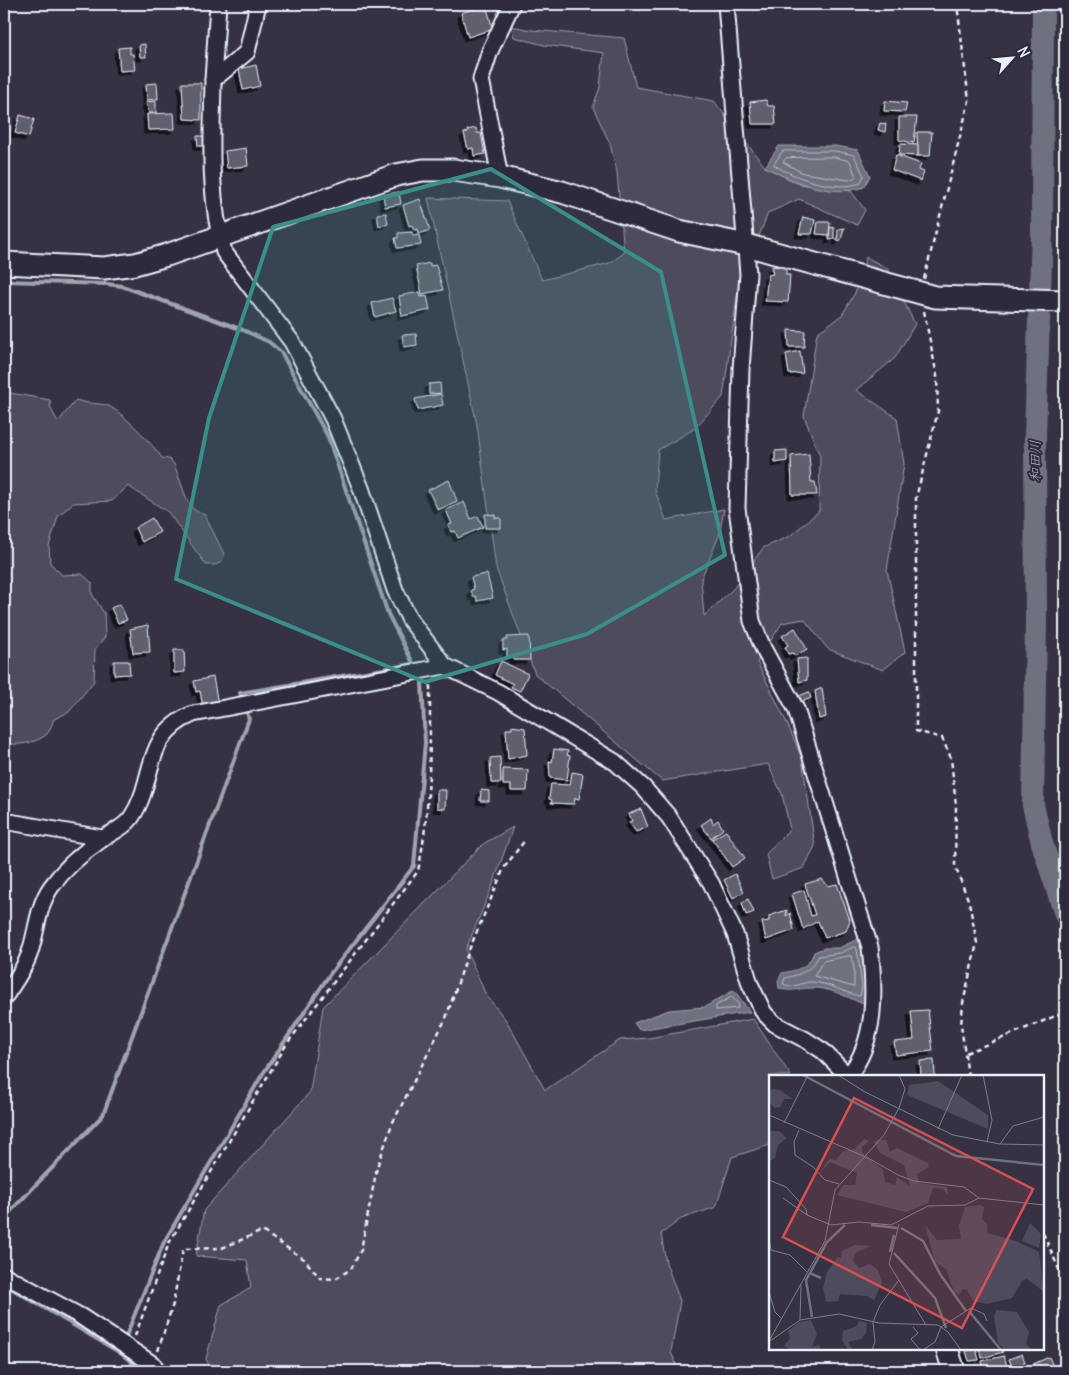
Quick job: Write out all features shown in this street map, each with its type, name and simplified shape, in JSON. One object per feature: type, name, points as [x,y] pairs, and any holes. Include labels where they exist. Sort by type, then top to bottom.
[{"type":"street","points":[[218,4],[212,150],[219,237],[224,252],[292,342],[333,419],[361,488],[395,590],[410,620],[445,666],[498,692],[615,762],[642,787],[669,817],[711,883],[735,934],[750,984],[764,1013],[776,1024],[823,1051],[847,1075]]},
{"type":"street","points":[[214,80],[247,52],[258,4]]},
{"type":"street","points":[[500,177],[481,79],[490,52],[512,4]]},
{"type":"street","points":[[726,4],[748,274],[741,369],[737,508],[752,621],[763,648],[796,709],[870,947],[874,980],[872,1008],[864,1050],[858,1064],[849,1075]]},
{"type":"street","points":[[4,263],[104,268],[134,264],[219,237],[396,175],[423,170],[452,170],[500,177],[562,192],[678,231],[746,245],[921,294],[958,300],[1065,301]]},
{"type":"street","points":[[4,998],[29,956],[36,924],[50,888],[65,871],[102,838],[123,826],[131,818],[137,806],[157,747],[167,729],[179,720],[193,714],[430,671],[445,666]]},
{"type":"street","points":[[4,821],[102,838]]},
{"type":"street","points":[[4,1275],[80,1316],[156,1368]]},
{"type":"street","points":[[947,1350],[954,1371]]},
{"type":"path","points":[[957,4],[969,101],[921,294],[937,376],[938,411],[916,498],[916,731],[942,738],[951,758],[956,806],[955,866],[969,902],[977,943],[963,1003],[961,1025],[968,1075]]},
{"type":"path","points":[[134,1336],[169,1243],[286,1045],[418,871],[424,840],[430,759],[430,671]]},
{"type":"path","points":[[156,1368],[173,1304],[184,1248],[222,1248],[262,1231],[304,1258],[320,1278],[335,1279],[351,1269],[361,1250],[377,1166],[392,1124],[446,1018],[469,950],[504,868],[525,840]]},
{"type":"path","points":[[966,1052],[1065,1012]]},
{"type":"path","points":[[1044,1235],[1065,1283]]},
{"type":"highlighted area","points":[[491,169],[661,272],[725,555],[587,634],[425,682],[176,579],[209,418],[273,227]]},
{"type":"shaded area","points":[[511,26],[531,30],[624,38],[636,87],[714,101],[765,167],[799,184],[851,191],[865,210],[857,225],[799,199],[768,213],[738,290],[723,397],[694,429],[658,450],[655,490],[666,520],[724,509],[719,536],[701,579],[704,616],[733,589],[763,548],[790,536],[819,511],[820,456],[804,416],[817,333],[842,315],[855,293],[866,257],[887,268],[915,324],[895,358],[856,390],[897,418],[904,464],[887,570],[905,652],[883,670],[828,649],[804,619],[782,623],[757,662],[787,723],[802,759],[815,846],[804,868],[772,879],[766,854],[790,829],[782,794],[768,764],[662,781],[535,674],[496,568],[477,425],[428,198],[507,201],[542,280],[610,263],[624,253],[617,172],[610,144],[593,107],[600,87],[604,53],[544,45],[514,37]]},
{"type":"shaded area","points":[[4,392],[50,400],[51,409],[58,422],[76,400],[106,405],[120,413],[152,445],[162,458],[169,459],[174,464],[187,500],[194,510],[205,515],[224,554],[222,562],[215,565],[206,565],[168,512],[128,486],[112,501],[73,503],[58,516],[49,546],[50,563],[62,575],[82,574],[92,583],[92,594],[104,613],[105,637],[95,649],[94,681],[69,712],[54,719],[47,734],[38,740],[20,744],[4,742]]},
{"type":"shaded area","points":[[513,827],[494,882],[466,949],[486,995],[506,1020],[545,1090],[620,1040],[649,1038],[753,1019],[790,1075],[769,1075],[769,1145],[732,1157],[716,1207],[681,1219],[661,1234],[666,1263],[680,1301],[671,1352],[679,1371],[212,1371],[206,1359],[221,1305],[251,1288],[247,1260],[196,1256],[204,1210],[310,1092],[323,1007],[483,844]]},
{"type":"water","points":[[779,146],[836,146],[858,150],[870,176],[864,187],[851,190],[839,191],[800,183],[765,167]]},
{"type":"water","points":[[860,938],[865,967],[865,1002],[861,1003],[836,992],[817,988],[791,990],[779,988],[778,981],[782,973],[802,967],[809,962],[814,952],[824,948],[839,948]]},
{"type":"water","points":[[734,990],[750,1012],[639,1030],[634,1023],[669,1010],[705,1007]]},
{"type":"building","points":[[486,5],[493,29],[468,37],[461,13]]},
{"type":"building","points":[[145,44],[146,57],[140,57],[139,45]]},
{"type":"building","points":[[130,47],[135,70],[120,71],[118,48]]},
{"type":"building","points":[[256,65],[260,86],[243,90],[239,69]]},
{"type":"building","points":[[8,81],[9,97],[6,97],[6,102],[4,102],[4,82]]},
{"type":"building","points":[[157,83],[158,99],[147,100],[146,84]]},
{"type":"building","points":[[182,83],[201,83],[201,120],[184,119]]},
{"type":"building","points":[[766,100],[768,106],[774,106],[776,124],[752,124],[750,102]]},
{"type":"building","points":[[156,101],[156,113],[149,113],[146,102]]},
{"type":"building","points":[[885,101],[907,103],[905,112],[884,111]]},
{"type":"building","points":[[174,113],[175,129],[148,130],[147,114]]},
{"type":"building","points":[[20,115],[34,119],[29,137],[15,133]]},
{"type":"building","points":[[899,117],[917,117],[914,143],[899,140]]},
{"type":"building","points":[[880,123],[886,124],[885,132],[878,130]]},
{"type":"building","points":[[476,128],[477,133],[481,133],[485,154],[474,156],[473,148],[468,149],[464,133],[468,132],[467,130]]},
{"type":"building","points":[[917,132],[932,132],[930,156],[918,156]]},
{"type":"building","points":[[197,136],[205,136],[205,146],[198,146]]},
{"type":"building","points":[[900,144],[918,145],[918,156],[899,155]]},
{"type":"building","points":[[246,148],[248,166],[227,168],[225,151]]},
{"type":"building","points":[[896,155],[921,164],[919,170],[924,172],[921,181],[892,170]]},
{"type":"building","points":[[399,192],[401,204],[385,207],[383,195]]},
{"type":"building","points":[[420,199],[430,230],[419,234],[418,229],[414,230],[412,225],[409,226],[403,205]]},
{"type":"building","points":[[386,213],[388,224],[379,226],[377,214]]},
{"type":"building","points":[[803,217],[815,220],[812,234],[799,234]]},
{"type":"building","points":[[818,222],[830,222],[829,235],[816,234]]},
{"type":"building","points":[[830,227],[834,228],[834,239],[829,240]]},
{"type":"building","points":[[844,228],[841,240],[837,241],[838,229]]},
{"type":"building","points":[[412,232],[413,236],[419,235],[421,245],[397,248],[395,238],[398,238],[398,233]]},
{"type":"building","points":[[430,263],[430,266],[436,265],[443,290],[422,294],[416,266]]},
{"type":"building","points":[[786,265],[786,275],[790,275],[788,302],[765,301],[768,275],[773,274],[771,267]]},
{"type":"building","points":[[420,292],[421,297],[427,296],[430,310],[402,316],[399,296]]},
{"type":"building","points":[[392,298],[396,311],[375,317],[372,303]]},
{"type":"building","points":[[788,330],[805,331],[804,347],[789,347]]},
{"type":"building","points":[[416,334],[417,345],[404,347],[402,335]]},
{"type":"building","points":[[800,351],[803,373],[789,374],[786,354]]},
{"type":"building","points":[[440,383],[441,393],[429,394],[429,384]]},
{"type":"building","points":[[441,394],[443,405],[418,410],[415,399]]},
{"type":"building","points":[[787,450],[787,461],[775,463],[775,451]]},
{"type":"building","points":[[809,454],[811,482],[815,482],[817,495],[792,495],[791,456]]},
{"type":"building","points":[[449,480],[457,501],[438,510],[428,490]]},
{"type":"building","points":[[464,502],[471,519],[478,516],[483,527],[458,538],[455,531],[451,532],[448,525],[452,524],[446,510]]},
{"type":"building","points":[[485,514],[501,518],[501,528],[485,528]]},
{"type":"building","points":[[152,518],[160,532],[142,542],[135,528]]},
{"type":"building","points":[[487,574],[493,598],[477,601],[476,596],[473,597],[471,590],[474,589],[471,577]]},
{"type":"building","points":[[120,604],[127,620],[118,623],[111,608]]},
{"type":"building","points":[[148,625],[150,652],[133,653],[130,629]]},
{"type":"building","points":[[795,628],[807,649],[795,656],[793,653],[788,654],[785,647],[788,645],[782,636]]},
{"type":"building","points":[[529,636],[530,660],[513,660],[513,656],[507,657],[507,649],[503,650],[503,640],[507,640],[507,637]]},
{"type":"building","points":[[174,650],[184,650],[185,672],[174,673]]},
{"type":"building","points":[[807,658],[807,680],[799,682],[797,659]]},
{"type":"building","points":[[114,661],[129,661],[130,674],[114,675]]},
{"type":"building","points":[[501,661],[528,674],[520,691],[511,687],[513,684],[495,675]]},
{"type":"building","points":[[213,677],[218,704],[203,707],[200,691],[196,692],[194,681]]},
{"type":"building","points":[[822,688],[826,717],[819,719],[815,691]]},
{"type":"building","points":[[809,692],[811,698],[801,702],[799,696]]},
{"type":"building","points":[[512,726],[525,728],[527,755],[508,759],[506,729],[512,729]]},
{"type":"building","points":[[554,749],[568,751],[567,755],[570,756],[567,780],[550,778],[549,761],[552,762]]},
{"type":"building","points":[[500,757],[501,783],[491,783],[490,758]]},
{"type":"building","points":[[503,769],[528,770],[527,791],[511,791],[511,785],[503,785]]},
{"type":"building","points":[[572,772],[583,774],[579,799],[575,798],[574,804],[551,803],[552,800],[549,799],[551,784],[570,785]]},
{"type":"building","points":[[437,790],[446,790],[445,809],[437,808]]},
{"type":"building","points":[[481,790],[489,791],[489,801],[480,801]]},
{"type":"building","points":[[641,809],[648,827],[636,832],[629,822],[632,821],[629,814]]},
{"type":"building","points":[[711,818],[713,824],[718,820],[723,829],[711,838],[701,825]]},
{"type":"building","points":[[726,831],[745,858],[732,867],[712,839]]},
{"type":"building","points":[[735,874],[744,892],[733,898],[724,880]]},
{"type":"building","points":[[822,879],[828,886],[837,884],[850,920],[846,931],[825,938],[818,921],[803,929],[792,894],[804,890],[811,916],[815,915],[805,884]]},
{"type":"building","points":[[748,899],[754,912],[746,915],[742,903]]},
{"type":"building","points":[[787,910],[786,916],[790,913],[794,930],[766,940],[762,922],[769,921],[769,916]]},
{"type":"building","points":[[928,1010],[933,1051],[896,1055],[894,1042],[914,1040],[911,1011]]},
{"type":"building","points":[[934,1060],[935,1075],[921,1075],[920,1061]]},
{"type":"building","points":[[976,1350],[979,1360],[969,1361],[966,1351]]},
{"type":"building","points":[[979,1350],[1002,1350],[1003,1352],[982,1358]]},
{"type":"building","points":[[1022,1354],[1025,1362],[1013,1369],[1009,1359]]},
{"type":"building","points":[[1004,1356],[1007,1366],[984,1371],[982,1361]]},
{"type":"building","points":[[1049,1357],[1055,1371],[1033,1371],[1031,1365]]},
{"type":"waterway","name":"和田川","points":[[1043,4],[1042,233],[1035,435],[1036,621],[1033,805],[1042,843],[1065,914]]},
{"type":"waterway","points":[[4,281],[122,286],[243,330],[269,342],[281,352],[328,437],[388,614],[415,667]]},
{"type":"waterway","points":[[243,702],[240,693],[413,664]]},
{"type":"waterway","points":[[124,1341],[164,1242],[262,1075],[330,974],[414,866],[425,743],[422,681],[419,676]]},
{"type":"waterway","points":[[4,1218],[103,1115],[249,719],[246,709]]},
{"type":"waterway","points":[[4,1284],[119,1352]]},
{"type":"waterway","points":[[121,1347],[119,1352],[133,1363],[129,1371]]}]
